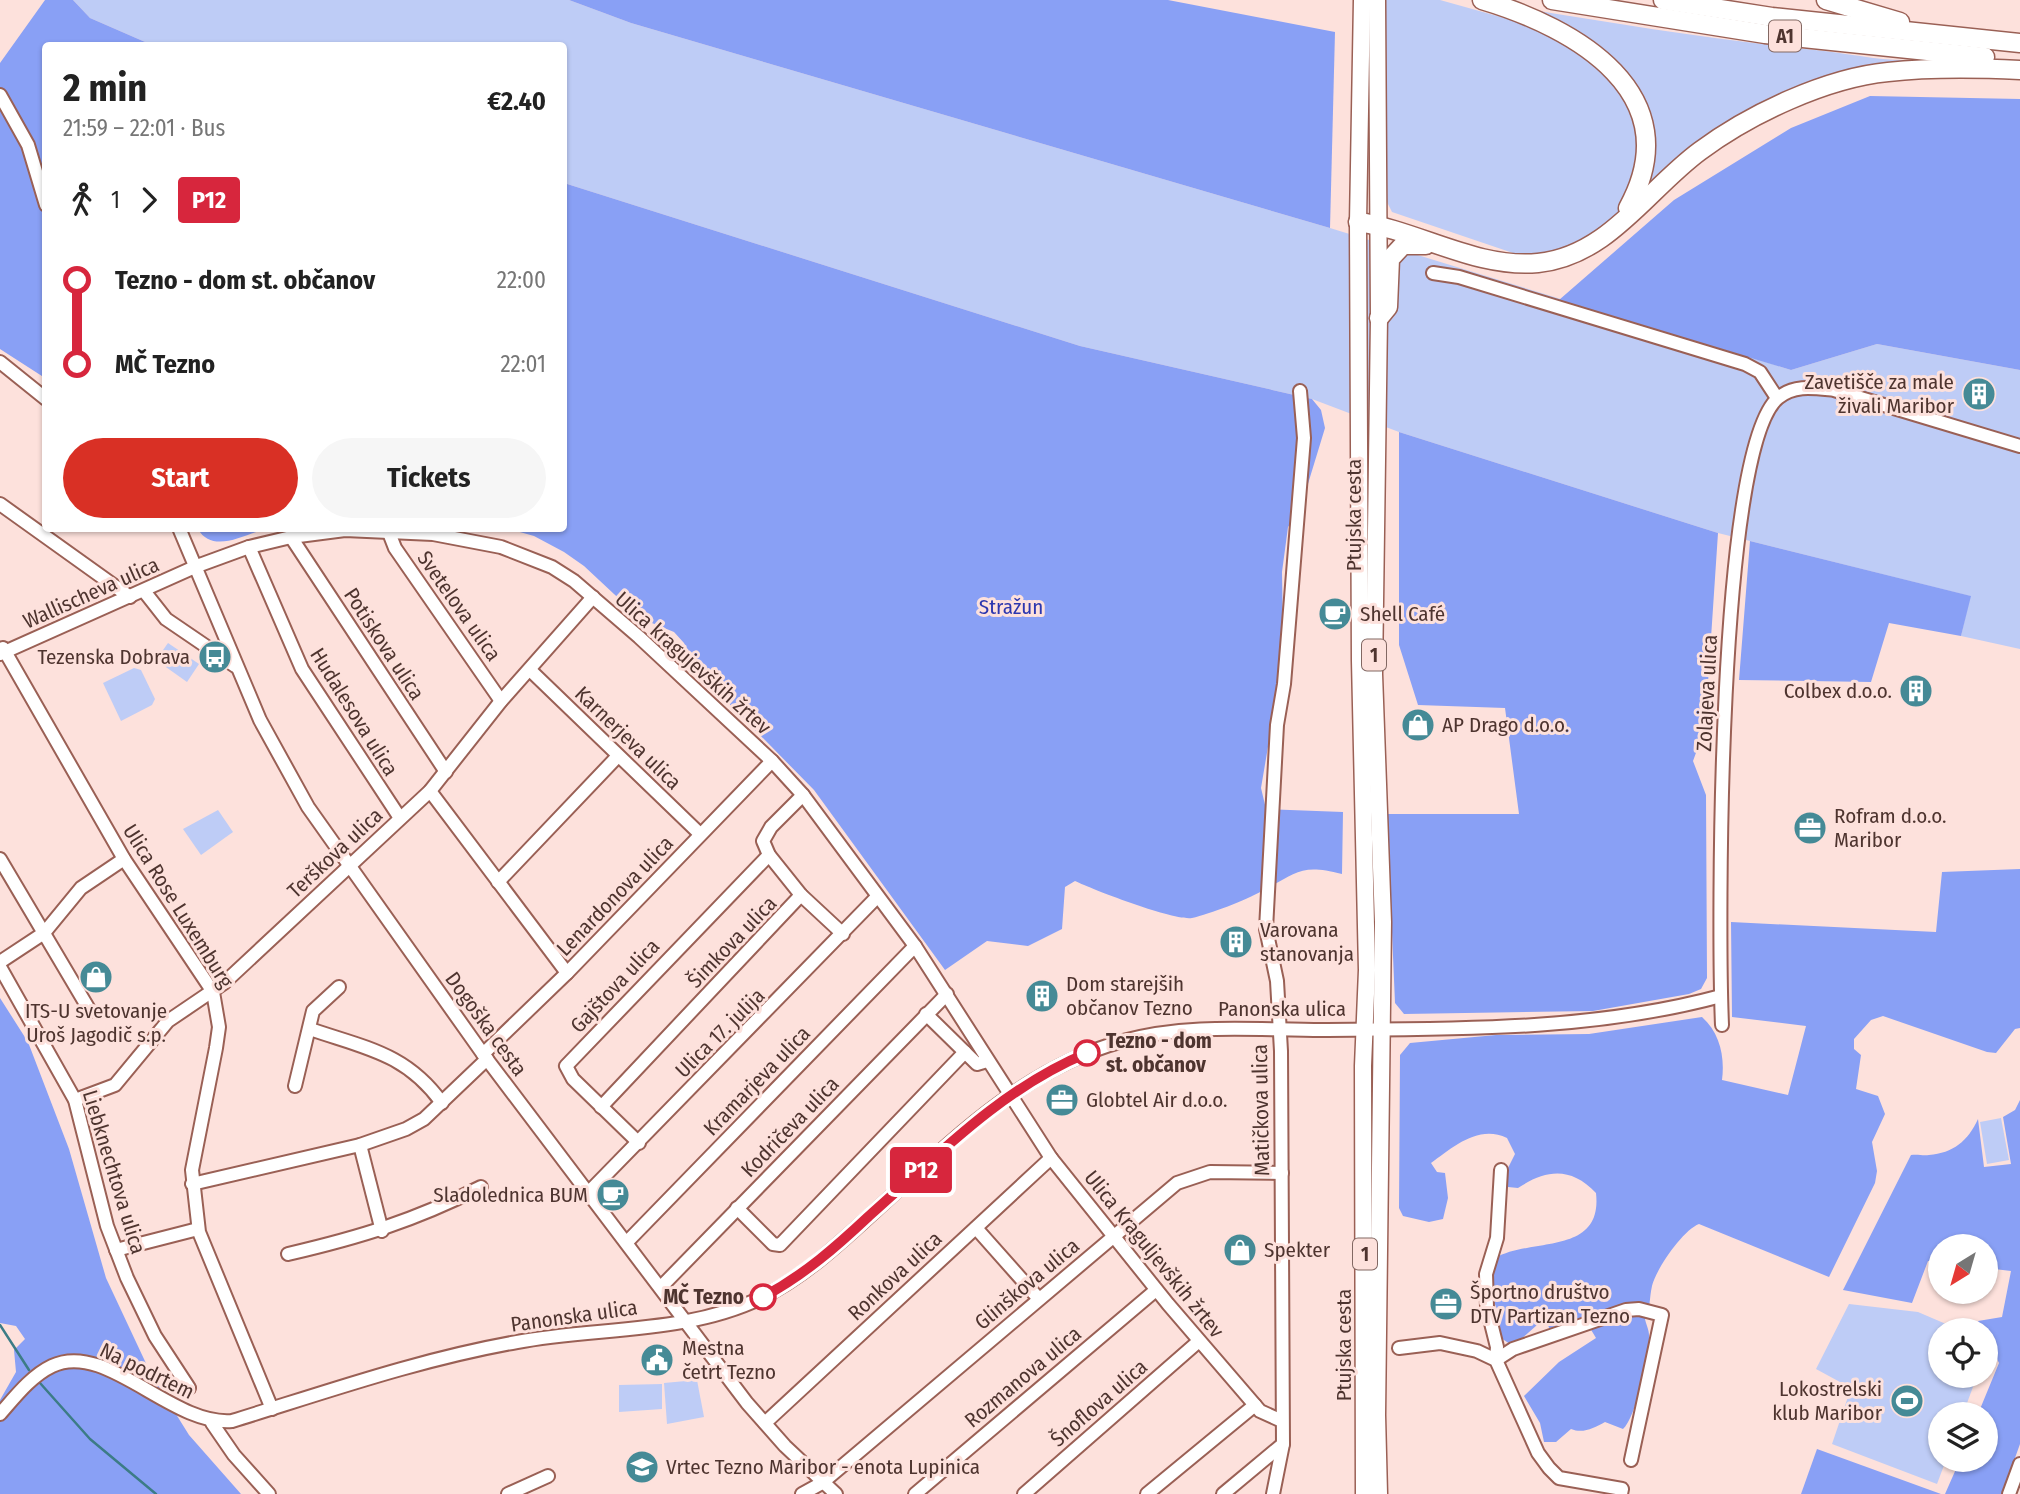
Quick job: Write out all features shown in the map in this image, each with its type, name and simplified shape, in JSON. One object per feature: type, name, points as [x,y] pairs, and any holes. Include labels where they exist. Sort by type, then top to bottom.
[{"type":"highway","points":[[1482,0],[1573,39],[1601,58],[1632,91],[1644,124],[1645,165],[1638,190],[1618,224]]},
{"type":"highway","name":"A1","points":[[1552,0],[1765,34],[2020,60]]},
{"type":"highway","name":"A1","points":[[1663,0],[1946,37],[2020,43]]},
{"type":"highway","points":[[1825,0],[1886,19],[1929,27],[1946,37]]},
{"type":"highway","points":[[1358,222],[1378,225],[1492,259],[1537,264],[1574,255],[1602,239],[1698,152],[1737,126],[1783,102],[1885,72],[1962,68],[2020,69]]},
{"type":"highway","points":[[1379,318],[1388,307],[1387,272],[1396,251],[1403,245],[1447,247]]},
{"type":"main road","name":"Ptujska cesta","points":[[1362,0],[1358,222],[1360,662],[1367,970],[1364,1029],[1364,1494]]},
{"type":"main road","name":"Ptujska cesta","points":[[1377,0],[1379,318],[1375,402],[1374,674],[1383,922],[1377,1415],[1379,1494]]},
{"type":"street","points":[[0,95],[28,145],[42,192]]},
{"type":"street","points":[[1433,273],[1459,277],[1745,364],[1760,372],[1777,398],[1804,387],[1834,390],[2020,446]]},
{"type":"street","points":[[0,362],[42,396]]},
{"type":"street","name":"Matičkova ulica","points":[[1273,1494],[1283,1444],[1282,1173],[1276,981],[1266,929],[1270,820],[1304,438],[1300,391]]},
{"type":"street","name":"Zolajeva ulica","points":[[1722,1025],[1722,777],[1731,607],[1752,459],[1760,428],[1777,398]]},
{"type":"street","points":[[0,504],[130,597]]},
{"type":"street","name":"Dogoška cesta","points":[[181,532],[197,566],[235,666],[294,784],[350,867],[485,1057],[765,1423],[822,1483],[836,1494]]},
{"type":"street","name":"Ulica kragujevških žrtev","points":[[197,566],[249,547],[291,537],[330,532]]},
{"type":"street","name":"Svetelova ulica","points":[[389,532],[395,548],[501,701]]},
{"type":"street","name":"Ulica kragujevških žrtev","points":[[422,532],[469,539],[510,550],[552,567],[593,597],[772,761],[803,795],[915,946],[1009,1096]]},
{"type":"street","name":"Potiskova ulica","points":[[291,537],[446,772]]},
{"type":"street","name":"Hudalesova ulica","points":[[249,547],[302,669],[400,818]]},
{"type":"street","name":"Wallischeva ulica","points":[[2,650],[197,566]]},
{"type":"street","points":[[144,591],[166,619],[235,666]]},
{"type":"street","name":"Terškova ulica","points":[[75,1100],[115,1084],[168,1021],[213,992],[430,791],[501,701],[593,597]]},
{"type":"street","name":"Ulica Rose Luxemburg","points":[[2,650],[124,859],[213,992],[219,1027],[194,1154],[192,1184],[198,1229],[272,1409]]},
{"type":"street","name":"Karnerjeva ulica","points":[[530,670],[700,834]]},
{"type":"street","points":[[498,882],[618,757]]},
{"type":"street","name":"Lenardonova ulica","points":[[192,1184],[360,1145],[406,1129],[442,1103],[772,761]]},
{"type":"street","points":[[430,791],[567,974]]},
{"type":"street","points":[[769,855],[764,847],[765,836],[803,795]]},
{"type":"street","name":"Šimkova ulica","points":[[601,1107],[801,895],[769,855]]},
{"type":"street","name":"Gajštova ulica","points":[[639,1143],[566,1073],[566,1066],[769,855]]},
{"type":"street","points":[[0,859],[90,1011]]},
{"type":"street","points":[[0,964],[44,933],[81,888],[124,859]]},
{"type":"street","points":[[801,895],[843,934]]},
{"type":"street","name":"Ulica 17. julija","points":[[588,1193],[877,897]]},
{"type":"street","name":"Kramarjeva ulica","points":[[627,1242],[915,946]]},
{"type":"street","name":"Liebknechtova ulica","points":[[0,964],[75,1100],[116,1250],[134,1296],[189,1388]]},
{"type":"street","points":[[295,1086],[313,1011],[340,987]]},
{"type":"street","name":"Kodričeva ulica","points":[[661,1287],[947,994]]},
{"type":"street","points":[[1364,1029],[1591,1020],[1721,996]]},
{"type":"street","points":[[926,1014],[977,1064],[988,1061]]},
{"type":"street","points":[[310,1028],[401,1061],[428,1083],[442,1103]]},
{"type":"street","name":"Panonska ulica","points":[[212,1423],[232,1421],[377,1375],[465,1352],[559,1335],[686,1321],[740,1307],[799,1276],[975,1121],[1009,1096],[1048,1071],[1124,1041],[1205,1028],[1364,1029]]},
{"type":"street","points":[[737,1208],[773,1244],[780,1245],[965,1052]]},
{"type":"street","name":"Ulica Kraguljevških žrtev","points":[[1009,1096],[1051,1158],[1156,1290],[1255,1405],[1266,1416],[1283,1421]]},
{"type":"street","points":[[360,1145],[382,1231]]},
{"type":"street","name":"Ronkova ulica","points":[[765,1423],[1051,1158]]},
{"type":"street","points":[[1501,1170],[1497,1238],[1486,1274],[1487,1307],[1497,1347],[1496,1360],[1538,1453],[1549,1468],[1559,1478],[1622,1489],[1621,1494]]},
{"type":"street","name":"Glinškova ulica","points":[[802,1494],[822,1483],[1177,1183],[1210,1172],[1282,1173]]},
{"type":"street","points":[[288,1254],[382,1231],[421,1217],[481,1187]]},
{"type":"street","points":[[975,1228],[1039,1299]]},
{"type":"street","points":[[116,1250],[198,1229]]},
{"type":"street","name":"Rozmanova ulica","points":[[915,1494],[1156,1290]]},
{"type":"street","points":[[1496,1360],[1513,1349],[1626,1310],[1639,1309],[1662,1315],[1631,1460]]},
{"type":"street","name":"Šnoflova ulica","points":[[1024,1494],[1199,1341]]},
{"type":"street","points":[[1399,1348],[1440,1343],[1477,1351],[1496,1360]]},
{"type":"street","name":"Na podrtem","points":[[0,1414],[39,1374],[66,1362],[84,1362],[109,1369],[189,1414],[212,1423]]},
{"type":"street","points":[[1147,1494],[1255,1405]]},
{"type":"street","points":[[212,1423],[234,1455],[269,1494]]},
{"type":"street","points":[[1223,1494],[1283,1444]]},
{"type":"street","points":[[2010,1494],[2020,1465]]},
{"type":"street","points":[[508,1494],[548,1476]]},
{"type":"shaded area","points":[[73,0],[569,0],[631,23],[1330,228],[1791,370],[1877,344],[2020,370],[2020,649],[1961,636],[1970,596],[1718,533],[1399,432],[1312,399],[1080,346],[567,184],[567,42],[145,42],[90,18]]},
{"type":"shaded area","points":[[1384,0],[1440,0],[1508,19],[1511,17],[1559,38],[1618,82],[1641,137],[1629,200],[1615,219],[1587,240],[1563,251],[1534,256],[1513,253],[1392,212],[1384,196]]},
{"type":"shaded area","points":[[1527,9],[1707,37],[1911,60],[1912,64],[1811,86],[1637,199],[1642,98]]},
{"type":"shaded area","points":[[168,643],[199,664],[187,682],[156,660]]},
{"type":"shaded area","points":[[134,668],[141,670],[155,699],[152,705],[121,721],[103,683]]},
{"type":"shaded area","points":[[218,810],[233,832],[201,855],[183,829]]},
{"type":"shaded area","points":[[2001,1118],[2009,1160],[1987,1164],[1980,1122]]},
{"type":"shaded area","name":"Lokostrelski klub Maribor","points":[[1849,1304],[1918,1312],[1932,1318],[1928,1318],[1928,1388],[1973,1388],[1967,1402],[1928,1402],[1928,1472],[1942,1472],[1937,1484],[1832,1444],[1851,1388],[1816,1369]]},
{"type":"shaded area","points":[[697,1380],[704,1417],[667,1424],[664,1383]]},
{"type":"shaded area","points":[[662,1384],[662,1409],[619,1412],[619,1385]]},
{"type":"green space","points":[[45,0],[73,0],[90,18],[145,42],[42,42],[42,376],[0,349],[0,63]]},
{"type":"green space","points":[[569,0],[1168,0],[1335,32],[1330,228],[631,23]]},
{"type":"green space","points":[[1870,96],[2020,99],[2020,370],[1877,344],[1791,370],[1559,300],[1674,200],[1791,128]]},
{"type":"green space","name":"Stražun","points":[[567,184],[1080,346],[1312,399],[1321,410],[1325,428],[1300,510],[1288,527],[1282,572],[1283,633],[1279,682],[1261,788],[1266,809],[1343,812],[1342,874],[1317,869],[1299,872],[1247,898],[1192,918],[1152,910],[1075,881],[1065,887],[1062,929],[1028,946],[987,941],[945,970],[814,790],[697,671],[684,643],[674,632],[647,621],[584,566],[534,536],[520,532],[567,532]]},
{"type":"green space","points":[[1399,432],[1718,533],[1705,728],[1693,761],[1706,795],[1707,978],[1701,989],[1689,994],[1593,1011],[1404,1014],[1395,1003],[1387,814],[1519,814],[1505,708],[1418,705],[1399,645]]},
{"type":"green space","points":[[201,532],[256,532],[220,542]]},
{"type":"green space","points":[[1750,541],[1971,596],[1961,636],[1889,623],[1871,682],[1739,680]]},
{"type":"green space","points":[[2020,869],[2020,1028],[2015,1029],[1996,1053],[1883,1016],[1871,1020],[1854,1039],[1854,1049],[1861,1055],[1856,1089],[1878,1096],[1885,1114],[1872,1142],[1877,1171],[1875,1183],[1829,1277],[1699,1224],[1685,1234],[1671,1251],[1652,1286],[1645,1319],[1649,1335],[1647,1356],[1641,1385],[1628,1423],[1623,1429],[1605,1422],[1584,1431],[1571,1429],[1556,1442],[1544,1442],[1540,1423],[1524,1396],[1559,1362],[1596,1338],[1584,1318],[1550,1330],[1545,1318],[1513,1346],[1498,1336],[1497,1309],[1489,1290],[1495,1258],[1577,1236],[1588,1227],[1595,1213],[1596,1193],[1577,1179],[1558,1174],[1539,1177],[1518,1188],[1508,1187],[1506,1172],[1515,1154],[1507,1138],[1486,1134],[1466,1140],[1431,1163],[1437,1172],[1445,1173],[1448,1198],[1443,1219],[1429,1222],[1403,1216],[1399,1208],[1400,1055],[1410,1043],[1496,1035],[1589,1034],[1702,1017],[1713,1030],[1720,1046],[1722,1080],[1788,1095],[1806,1026],[1732,1017],[1731,922],[1936,932],[1942,872]]},
{"type":"green space","points":[[0,998],[28,1042],[69,1149],[106,1278],[151,1374],[189,1435],[241,1494],[0,1494],[0,1400],[16,1372],[14,1350],[25,1339],[16,1326],[0,1323]]},
{"type":"green space","points":[[2020,1100],[2020,1444],[2002,1494],[1945,1494],[1955,1472],[1998,1472],[1998,1402],[1983,1402],[1989,1388],[1998,1388],[1996,1318],[2002,1317],[2011,1271],[1998,1269],[1998,1234],[1928,1234],[1928,1261],[1912,1303],[1843,1290],[1911,1155],[1938,1154],[1952,1149],[1970,1134],[1978,1119],[1984,1167],[2011,1164],[2003,1117],[2015,1110]]},
{"type":"green space","points":[[1817,1449],[1941,1494],[1801,1494]]},
{"type":"waterway","points":[[0,1325],[29,1370]]},
{"type":"waterway","points":[[40,1383],[90,1439],[156,1494]]},
{"type":"bus line","name":"P12","points":[[763,1297],[819,1262],[997,1104],[1048,1071],[1087,1053]]},
{"type":"place","name":"Zavetišče za male živali Maribor","points":[[1979,394]]},
{"type":"place","name":"Shell Café","points":[[1335,614]]},
{"type":"place","name":"Tezenska Dobrava","points":[[215,657]]},
{"type":"place","name":"Colbex d.o.o.","points":[[1916,691]]},
{"type":"place","name":"AP Drago d.o.o.","points":[[1418,725]]},
{"type":"place","name":"Rofram d.o.o. Maribor","points":[[1810,828]]},
{"type":"place","name":"Varovana stanovanja","points":[[1236,942]]},
{"type":"place","name":"ITS-U svetovanje Uroš Jagodič s.p.","points":[[96,977]]},
{"type":"place","name":"Dom starejših občanov Tezno","points":[[1042,996]]},
{"type":"place","name":"Tezno - dom st. občanov","points":[[1087,1053]]},
{"type":"place","name":"Globtel Air d.o.o.","points":[[1062,1100]]},
{"type":"place","name":"Sladolednica BUM","points":[[613,1195]]},
{"type":"place","name":"Spekter","points":[[1240,1250]]},
{"type":"place","name":"MČ Tezno","points":[[763,1297]]},
{"type":"place","name":"Športno društvo DTV Partizan Tezno","points":[[1446,1304]]},
{"type":"place","name":"Mestna četrt Tezno","points":[[657,1360]]},
{"type":"place","name":"Lokostrelski klub Maribor","points":[[1907,1401]]},
{"type":"place","name":"Vrtec Tezno Maribor - enota Lupinica","points":[[642,1467]]}]
